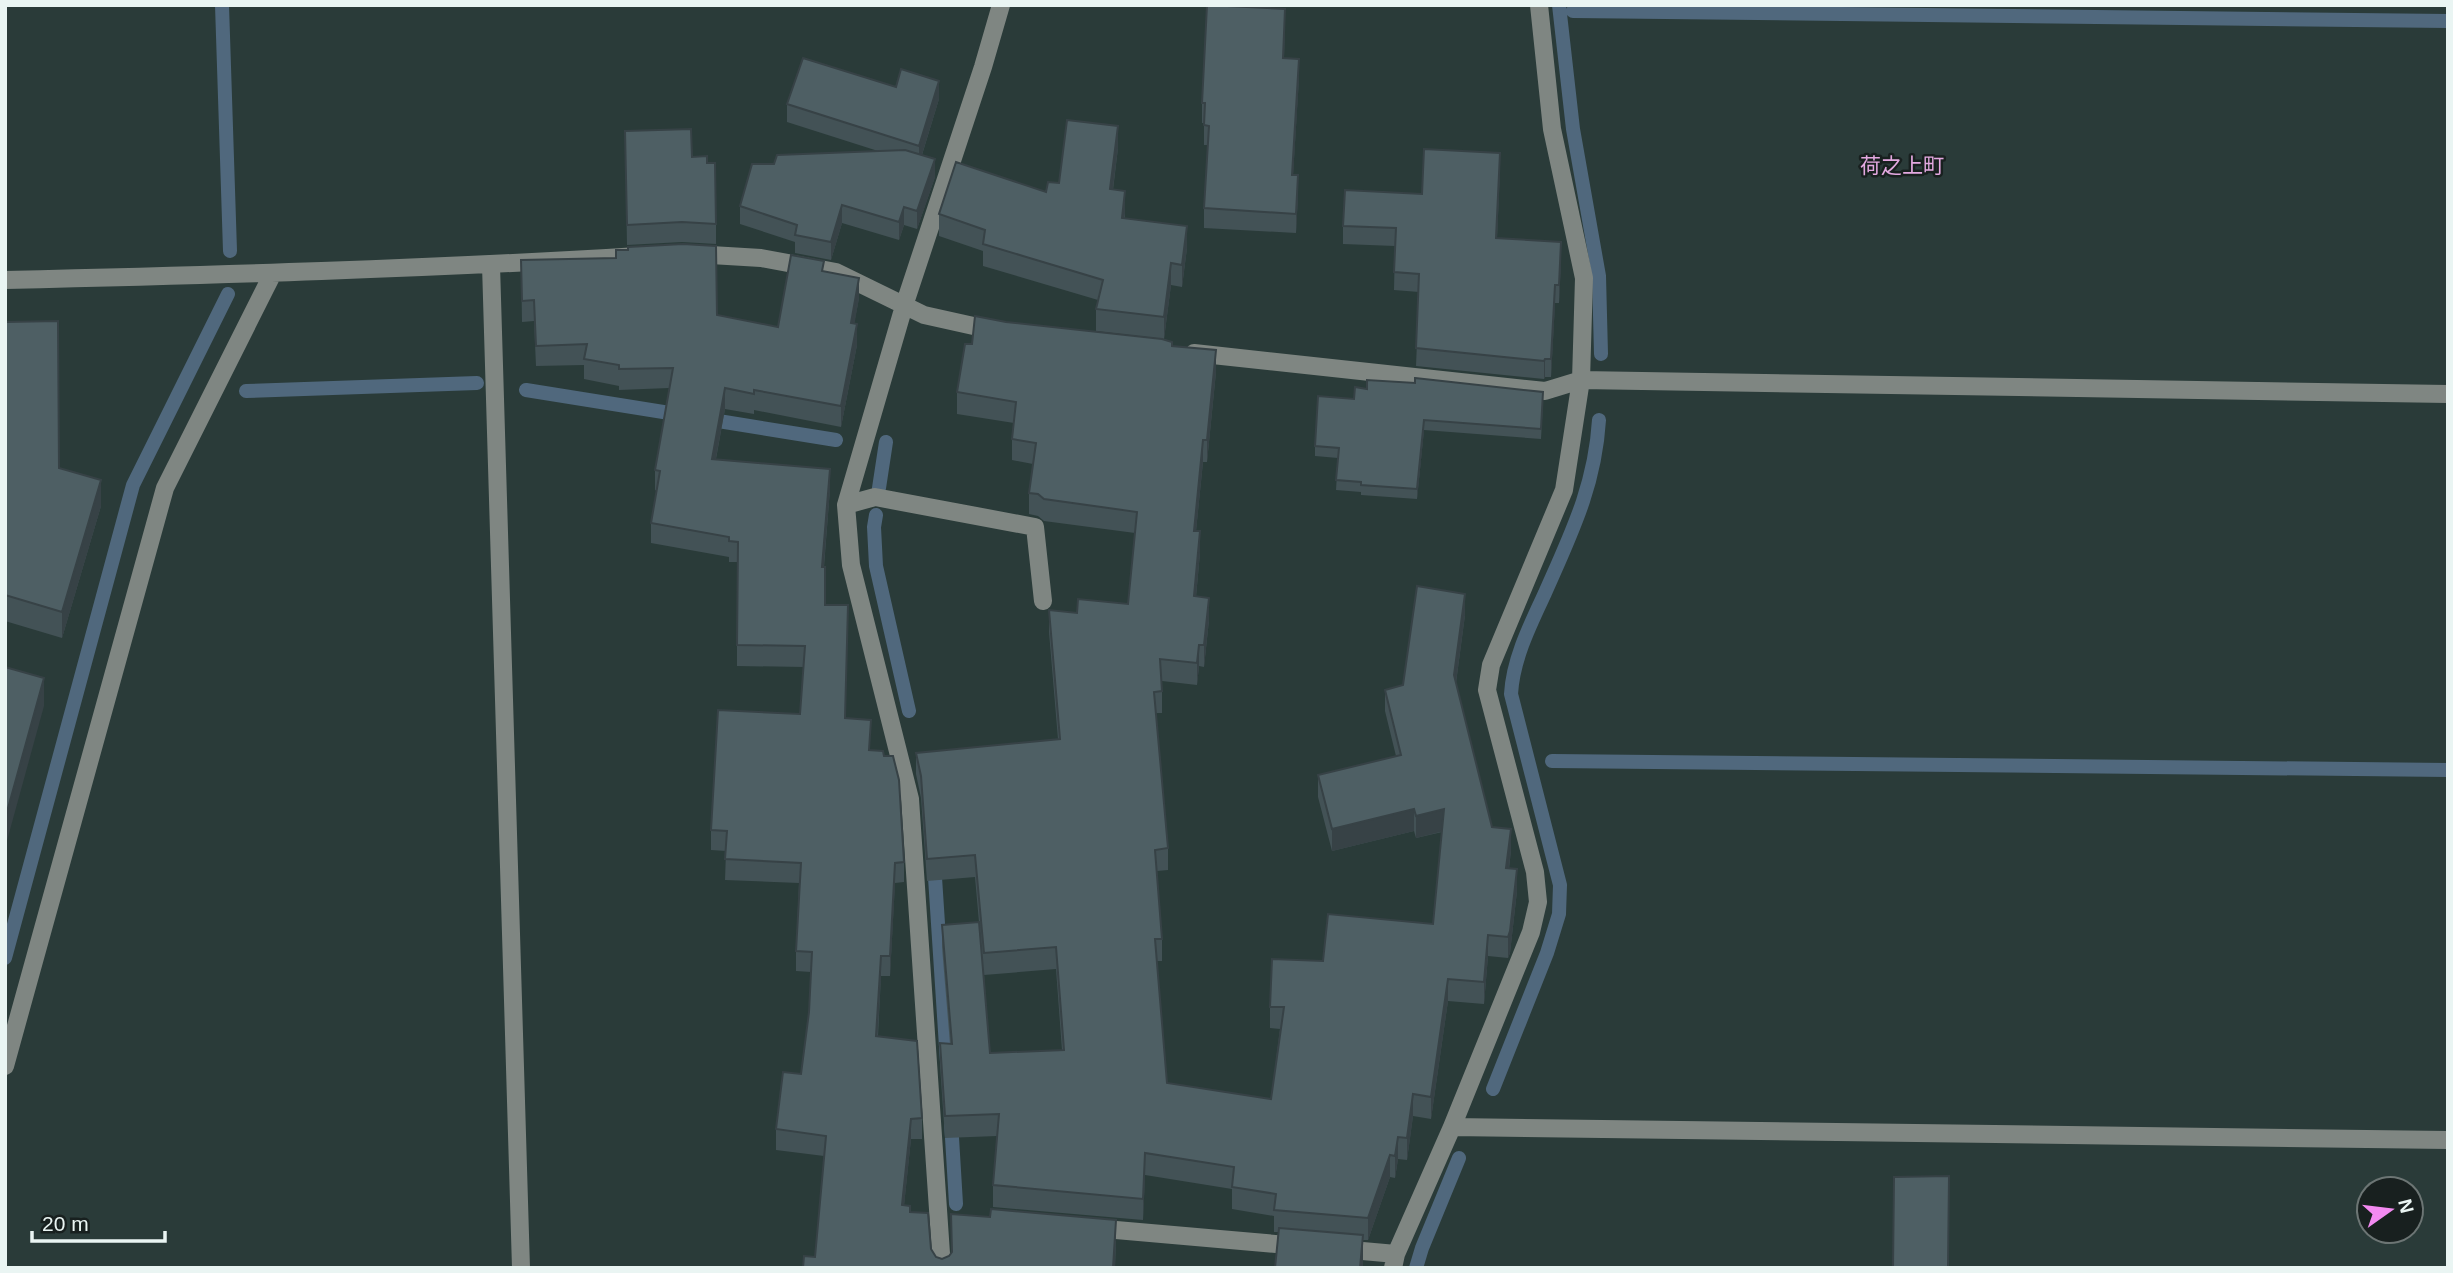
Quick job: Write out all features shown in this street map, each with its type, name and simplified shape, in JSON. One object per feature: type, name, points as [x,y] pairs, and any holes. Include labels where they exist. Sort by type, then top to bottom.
[{"type":"street","points":[[942,1268],[946,1215],[923,1009],[910,799],[852,565],[846,505],[904,306],[1001,5]]},
{"type":"street","points":[[1078,1226],[1320,1247],[1394,1261],[1531,932],[1538,902],[1535,872],[1487,690],[1491,665],[1564,490],[1581,380],[1584,278],[1552,129],[1539,5]]},
{"type":"street","points":[[683,253],[761,258],[836,272],[924,315],[1007,333]]},
{"type":"street","points":[[5,280],[491,265],[656,255]]},
{"type":"street","points":[[491,265],[521,1268]]},
{"type":"street","points":[[5,1066],[165,488],[273,273]]},
{"type":"street","points":[[1172,351],[1545,391],[1581,380],[2448,394]]},
{"type":"street","points":[[846,505],[875,498],[1035,527],[1043,601]]},
{"type":"street","points":[[1452,1127],[2448,1140]]},
{"type":"building","points":[[1207,5],[1285,9],[1283,58],[1299,59],[1292,175],[1298,175],[1296,214],[1204,208],[1209,126],[1204,125],[1205,103],[1202,103]]},
{"type":"building","points":[[803,58],[896,87],[901,69],[939,81],[919,146],[787,104]]},
{"type":"building","points":[[1067,120],[1118,126],[1110,189],[1125,191],[1122,218],[1187,226],[1182,265],[1171,263],[1164,317],[1096,309],[1103,280],[983,244],[985,230],[939,214],[956,162],[1046,192],[1048,182],[1059,183]]},
{"type":"building","points":[[691,129],[692,157],[707,156],[707,163],[715,163],[716,224],[682,222],[627,225],[625,131]]},
{"type":"building","points":[[1424,149],[1500,153],[1496,238],[1561,242],[1559,285],[1555,285],[1551,359],[1544,361],[1416,348],[1419,274],[1394,272],[1396,228],[1343,226],[1345,190],[1422,194]]},
{"type":"building","points":[[905,150],[935,159],[917,211],[904,207],[899,222],[842,205],[831,242],[795,235],[797,225],[740,206],[752,164],[774,164],[777,155]]},
{"type":"building","points":[[683,244],[716,246],[717,315],[778,327],[791,255],[824,261],[822,271],[859,278],[851,323],[857,324],[841,406],[754,390],[754,394],[725,388],[712,459],[830,469],[822,567],[825,567],[825,605],[848,605],[845,718],[871,720],[869,750],[883,751],[884,756],[893,756],[899,780],[904,862],[895,863],[890,956],[881,956],[876,1036],[917,1041],[922,1118],[911,1119],[902,1205],[910,1206],[910,1212],[928,1213],[931,1249],[936,1257],[942,1259],[952,1252],[951,1214],[990,1217],[991,1209],[1116,1220],[1113,1268],[803,1268],[804,1256],[815,1257],[826,1136],[776,1129],[783,1072],[801,1074],[809,1012],[812,952],[796,951],[801,863],[725,859],[727,831],[711,830],[718,710],[800,714],[805,646],[737,645],[738,542],[729,541],[729,537],[651,523],[660,471],[655,470],[673,368],[619,369],[619,365],[584,359],[587,344],[536,346],[534,300],[522,301],[521,260],[616,258],[616,250],[628,250],[628,247]]},
{"type":"building","points":[[975,316],[1006,322],[1162,339],[1172,342],[1172,346],[1216,350],[1194,531],[1200,531],[1194,596],[1209,598],[1204,645],[1199,645],[1197,663],[1160,659],[1162,691],[1154,692],[1168,848],[1155,850],[1162,939],[1155,939],[1167,1083],[1271,1099],[1284,1007],[1270,1007],[1272,959],[1323,961],[1328,914],[1433,924],[1444,809],[1416,816],[1414,809],[1332,829],[1318,775],[1401,755],[1385,690],[1403,685],[1417,586],[1465,594],[1454,675],[1492,827],[1511,829],[1506,868],[1517,869],[1510,931],[1508,937],[1488,935],[1484,982],[1448,979],[1431,1097],[1413,1094],[1407,1138],[1398,1137],[1395,1156],[1390,1155],[1368,1218],[1274,1210],[1276,1194],[1232,1187],[1234,1167],[1145,1153],[1143,1199],[993,1185],[999,1114],[945,1116],[940,1043],[952,1044],[942,925],[979,922],[990,1053],[1064,1050],[1056,947],[984,953],[975,855],[927,859],[921,776],[916,753],[1060,739],[1049,610],[1077,613],[1078,599],[1128,604],[1137,512],[1044,499],[1038,494],[1029,493],[1036,443],[1012,439],[1016,402],[957,392],[965,344],[972,344]]},
{"type":"building","points":[[58,321],[59,468],[101,480],[62,612],[5,595],[5,322]]},
{"type":"building","points":[[1415,378],[1543,392],[1541,429],[1424,420],[1417,489],[1361,485],[1361,482],[1336,480],[1339,448],[1315,446],[1318,396],[1354,399],[1355,387],[1367,389],[1367,380],[1415,383]]},
{"type":"building","points":[[5,667],[44,678],[5,819]]},
{"type":"building","points":[[1949,1176],[1948,1268],[1893,1268],[1894,1177]]},
{"type":"building","points":[[1279,1228],[1363,1235],[1360,1268],[1275,1268]]},
{"type":"waterway","points":[[222,5],[230,251]]},
{"type":"waterway","points":[[1559,5],[1573,129],[1599,276],[1601,354]]},
{"type":"waterway","points":[[1573,11],[2448,21]]},
{"type":"waterway","points":[[5,958],[133,485],[228,294]]},
{"type":"waterway","points":[[246,391],[477,383]]},
{"type":"waterway","points":[[526,390],[682,415]]},
{"type":"waterway","points":[[706,419],[836,440]]},
{"type":"waterway","points":[[1493,1089],[1547,953],[1559,914],[1560,885],[1511,694],[1512,681],[1523,642],[1580,509],[1593,467],[1599,420]]},
{"type":"waterway","points":[[879,488],[886,442]]},
{"type":"waterway","points":[[876,515],[876,566],[909,711]]},
{"type":"waterway","points":[[1552,761],[2448,770]]},
{"type":"waterway","points":[[934,862],[947,1062]]},
{"type":"waterway","points":[[951,1121],[956,1204]]},
{"type":"waterway","points":[[1416,1268],[1459,1158]]},
{"type":"district","name":"荷之上町","points":[[1902,165]]}]
